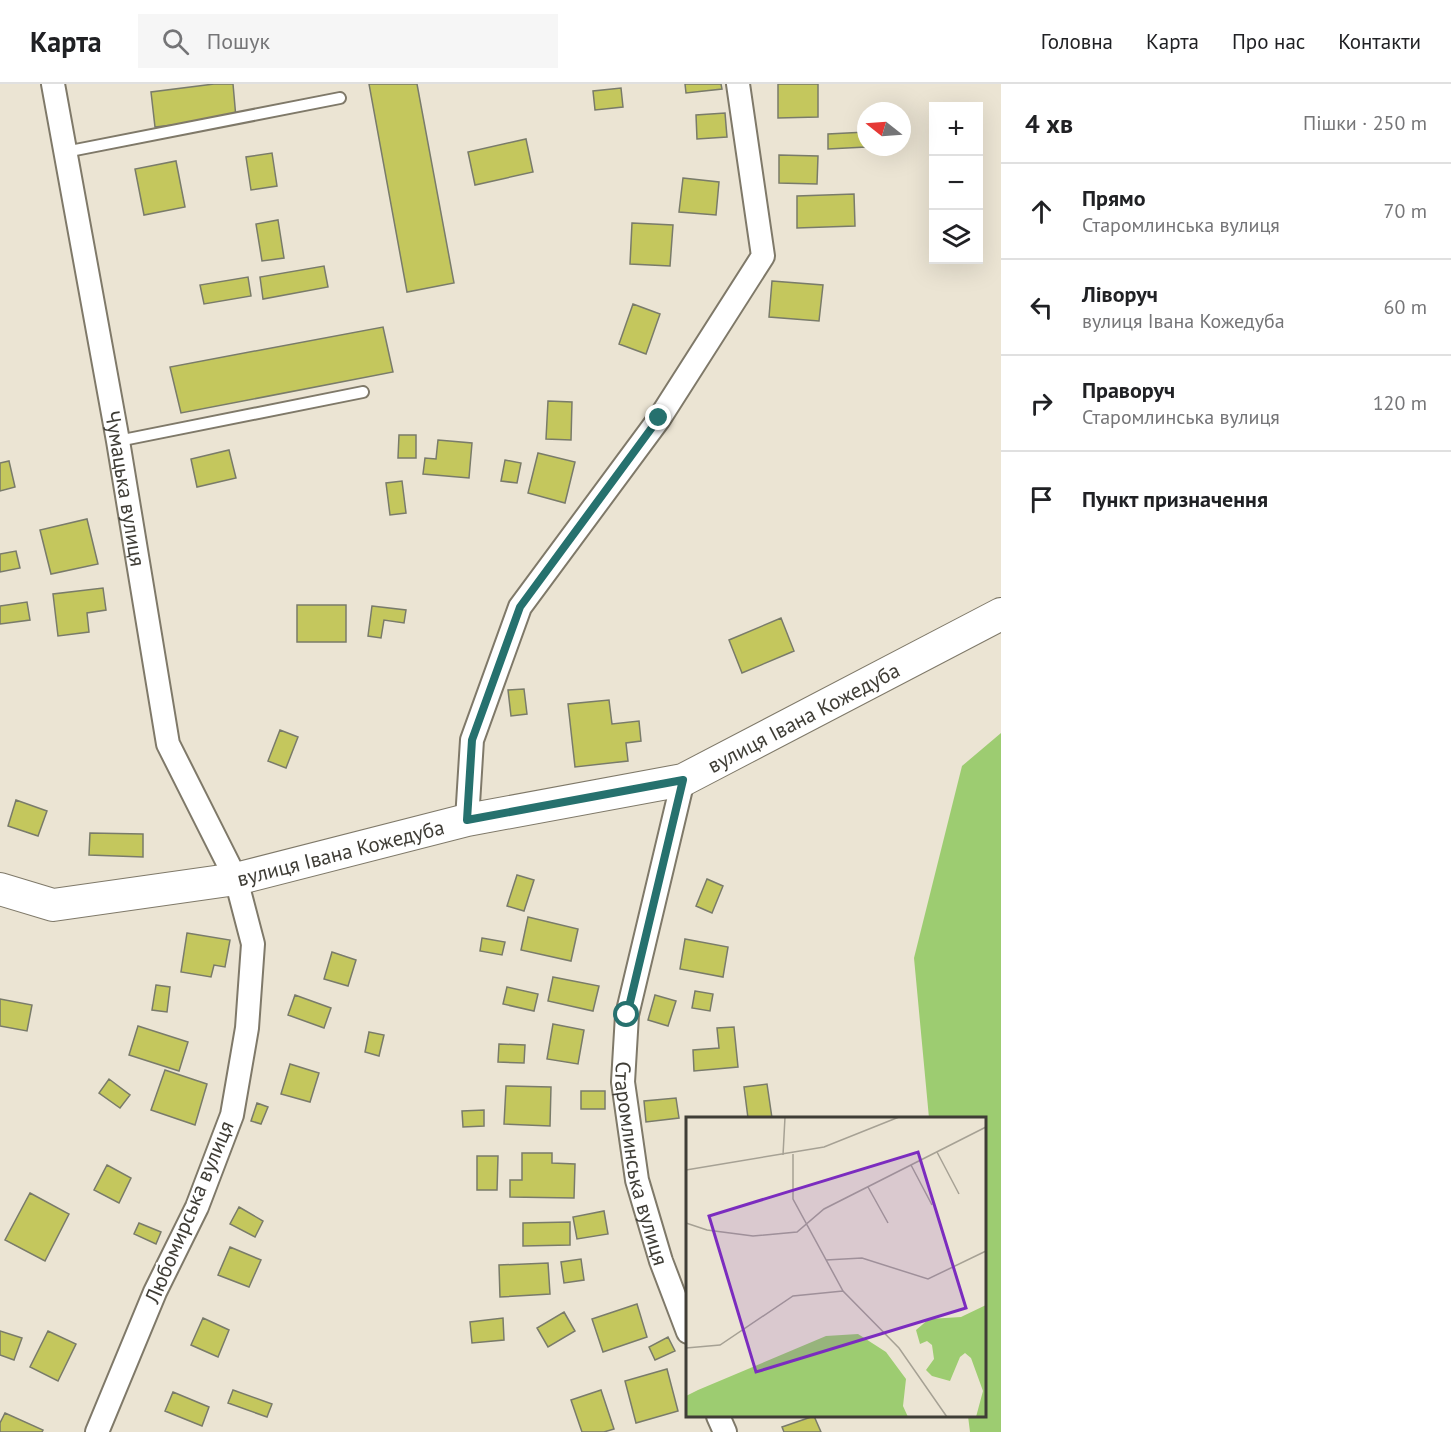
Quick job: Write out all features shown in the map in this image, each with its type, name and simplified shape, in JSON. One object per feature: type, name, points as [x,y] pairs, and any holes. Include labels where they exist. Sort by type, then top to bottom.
[{"type":"main road","name":"вулиця Івана Кожедуба","points":[[0,889],[53,905],[236,879],[467,820],[683,780],[1001,614]]},
{"type":"street","name":"Чумацька вулиця","points":[[53,84],[118,441],[168,744],[236,879]]},
{"type":"street","points":[[467,820],[472,740],[520,607],[659,418],[763,256],[738,84]]},
{"type":"street","name":"Старомлинська вулиця","points":[[683,780],[627,1015],[623,1082],[637,1180],[686,1329]]},
{"type":"street","name":"Любомирська вулиця","points":[[97,1432],[155,1292],[197,1206],[232,1115],[247,1028],[253,944],[236,879]]},
{"type":"street","points":[[718,1417],[724,1432]]},
{"type":"lane","points":[[65,152],[340,98]]},
{"type":"lane","points":[[118,441],[363,392]]},
{"type":"shaded area","points":[[1001,733],[1001,1432],[970,1432],[968,1417],[986,1417],[986,1117],[929,1117],[914,958],[962,766]]},
{"type":"building","points":[[214,84],[233,84],[236,118],[155,127],[151,92]]},
{"type":"building","points":[[369,84],[417,84],[454,283],[407,292]]},
{"type":"building","points":[[685,84],[721,84],[722,89],[686,93]]},
{"type":"building","points":[[778,84],[818,84],[818,117],[778,118]]},
{"type":"building","points":[[621,88],[623,107],[595,110],[593,91]]},
{"type":"building","points":[[725,113],[727,137],[697,139],[696,115]]},
{"type":"building","points":[[857,132],[857,147],[828,149],[828,134]]},
{"type":"building","points":[[526,139],[533,172],[475,185],[468,152]]},
{"type":"building","points":[[272,153],[277,186],[251,190],[246,157]]},
{"type":"building","points":[[779,155],[818,156],[817,184],[779,183]]},
{"type":"building","points":[[176,161],[185,207],[144,215],[135,169]]},
{"type":"building","points":[[683,178],[719,182],[716,215],[679,212]]},
{"type":"building","points":[[854,194],[855,226],[797,228],[797,196]]},
{"type":"building","points":[[278,220],[284,258],[262,261],[256,224]]},
{"type":"building","points":[[632,223],[673,225],[670,266],[630,264]]},
{"type":"building","points":[[324,266],[328,287],[263,299],[260,277]]},
{"type":"building","points":[[248,277],[251,296],[204,304],[200,285]]},
{"type":"building","points":[[772,281],[823,285],[819,321],[769,317]]},
{"type":"building","points":[[633,304],[660,314],[646,354],[619,344]]},
{"type":"building","points":[[383,327],[393,372],[181,413],[170,367]]},
{"type":"building","points":[[548,401],[572,402],[571,440],[546,439]]},
{"type":"building","points":[[399,435],[416,435],[416,458],[398,458]]},
{"type":"building","points":[[438,440],[472,443],[469,478],[423,474],[425,458],[436,459]]},
{"type":"building","points":[[229,450],[236,478],[197,487],[191,459]]},
{"type":"building","points":[[538,453],[575,462],[565,503],[528,493]]},
{"type":"building","points":[[505,460],[521,463],[517,483],[501,481]]},
{"type":"building","points":[[9,461],[15,487],[0,491],[0,463]]},
{"type":"building","points":[[402,481],[406,513],[390,515],[386,483]]},
{"type":"building","points":[[87,519],[98,564],[51,574],[40,530]]},
{"type":"building","points":[[16,551],[20,568],[0,572],[0,554]]},
{"type":"building","points":[[103,588],[106,610],[87,613],[89,632],[58,636],[53,594]]},
{"type":"building","points":[[27,602],[30,620],[0,624],[0,606]]},
{"type":"building","points":[[297,605],[346,605],[346,642],[297,642]]},
{"type":"building","points":[[372,606],[406,610],[404,623],[384,620],[381,638],[368,636]]},
{"type":"building","points":[[781,618],[794,651],[742,673],[729,640]]},
{"type":"building","points":[[524,689],[527,714],[511,716],[508,690]]},
{"type":"building","points":[[609,700],[612,724],[639,721],[641,741],[626,743],[628,761],[575,767],[568,704]]},
{"type":"building","points":[[280,730],[298,737],[286,768],[268,761]]},
{"type":"building","points":[[16,800],[47,811],[38,836],[8,826]]},
{"type":"building","points":[[90,833],[143,834],[143,857],[89,855]]},
{"type":"building","points":[[517,875],[534,880],[524,911],[507,906]]},
{"type":"building","points":[[707,879],[723,886],[712,913],[696,906]]},
{"type":"building","points":[[528,917],[578,929],[571,961],[521,950]]},
{"type":"building","points":[[187,933],[230,940],[225,967],[214,965],[211,977],[181,972]]},
{"type":"building","points":[[482,938],[505,942],[502,955],[480,951]]},
{"type":"building","points":[[685,939],[728,947],[723,977],[680,969]]},
{"type":"building","points":[[332,952],[356,960],[348,986],[324,979]]},
{"type":"building","points":[[553,977],[599,986],[593,1011],[548,1001]]},
{"type":"building","points":[[156,985],[170,987],[167,1012],[152,1010]]},
{"type":"building","points":[[507,987],[538,994],[534,1011],[503,1004]]},
{"type":"building","points":[[695,991],[713,994],[710,1011],[692,1008]]},
{"type":"building","points":[[295,995],[331,1008],[324,1028],[288,1015]]},
{"type":"building","points":[[655,995],[676,1001],[668,1026],[648,1020]]},
{"type":"building","points":[[0,999],[32,1005],[27,1031],[0,1026]]},
{"type":"building","points":[[553,1024],[584,1030],[578,1064],[547,1059]]},
{"type":"building","points":[[138,1026],[188,1042],[179,1071],[129,1055]]},
{"type":"building","points":[[734,1027],[738,1067],[694,1071],[693,1050],[719,1048],[717,1028]]},
{"type":"building","points":[[369,1032],[384,1035],[379,1056],[365,1052]]},
{"type":"building","points":[[499,1044],[525,1045],[524,1063],[498,1062]]},
{"type":"building","points":[[290,1064],[319,1073],[310,1102],[281,1094]]},
{"type":"building","points":[[165,1070],[207,1084],[195,1125],[151,1110]]},
{"type":"building","points":[[109,1079],[130,1095],[120,1108],[99,1093]]},
{"type":"building","points":[[767,1084],[772,1117],[748,1117],[744,1087]]},
{"type":"building","points":[[506,1086],[551,1087],[550,1126],[504,1124]]},
{"type":"building","points":[[581,1091],[605,1091],[605,1109],[581,1109]]},
{"type":"building","points":[[676,1098],[679,1118],[646,1122],[644,1101]]},
{"type":"building","points":[[257,1103],[268,1107],[261,1124],[251,1121]]},
{"type":"building","points":[[484,1110],[484,1126],[463,1127],[462,1111]]},
{"type":"building","points":[[522,1153],[552,1153],[552,1163],[575,1164],[574,1198],[510,1197],[510,1180],[522,1180]]},
{"type":"building","points":[[477,1156],[498,1156],[497,1190],[477,1190]]},
{"type":"building","points":[[107,1165],[131,1178],[119,1203],[94,1190]]},
{"type":"building","points":[[30,1193],[69,1214],[45,1261],[5,1240]]},
{"type":"building","points":[[239,1207],[263,1221],[255,1237],[230,1224]]},
{"type":"building","points":[[604,1211],[608,1234],[577,1239],[573,1217]]},
{"type":"building","points":[[570,1222],[570,1245],[523,1246],[523,1223]]},
{"type":"building","points":[[139,1223],[161,1232],[156,1244],[134,1234]]},
{"type":"building","points":[[230,1247],[261,1260],[249,1287],[218,1275]]},
{"type":"building","points":[[581,1259],[584,1280],[564,1283],[561,1262]]},
{"type":"building","points":[[548,1263],[550,1294],[500,1297],[499,1265]]},
{"type":"building","points":[[637,1304],[647,1337],[603,1352],[592,1319]]},
{"type":"building","points":[[564,1312],[575,1331],[548,1347],[537,1328]]},
{"type":"building","points":[[203,1318],[229,1330],[218,1357],[191,1345]]},
{"type":"building","points":[[503,1318],[504,1340],[472,1343],[470,1322]]},
{"type":"building","points":[[0,1331],[22,1338],[14,1360],[0,1355]]},
{"type":"building","points":[[48,1331],[76,1344],[58,1381],[30,1367]]},
{"type":"building","points":[[668,1337],[675,1351],[655,1360],[649,1347]]},
{"type":"building","points":[[667,1369],[678,1411],[636,1423],[625,1381]]},
{"type":"building","points":[[233,1390],[272,1404],[267,1417],[228,1403]]},
{"type":"building","points":[[601,1390],[614,1429],[604,1432],[582,1432],[571,1400]]},
{"type":"building","points":[[173,1392],[209,1407],[202,1426],[165,1411]]},
{"type":"building","points":[[5,1413],[43,1430],[42,1432],[0,1432],[0,1423]]},
{"type":"building","points":[[814,1417],[821,1432],[784,1432],[782,1427]]},
{"type":"route","points":[[627,1015],[683,780],[467,820],[472,740],[520,607],[659,418]]}]
